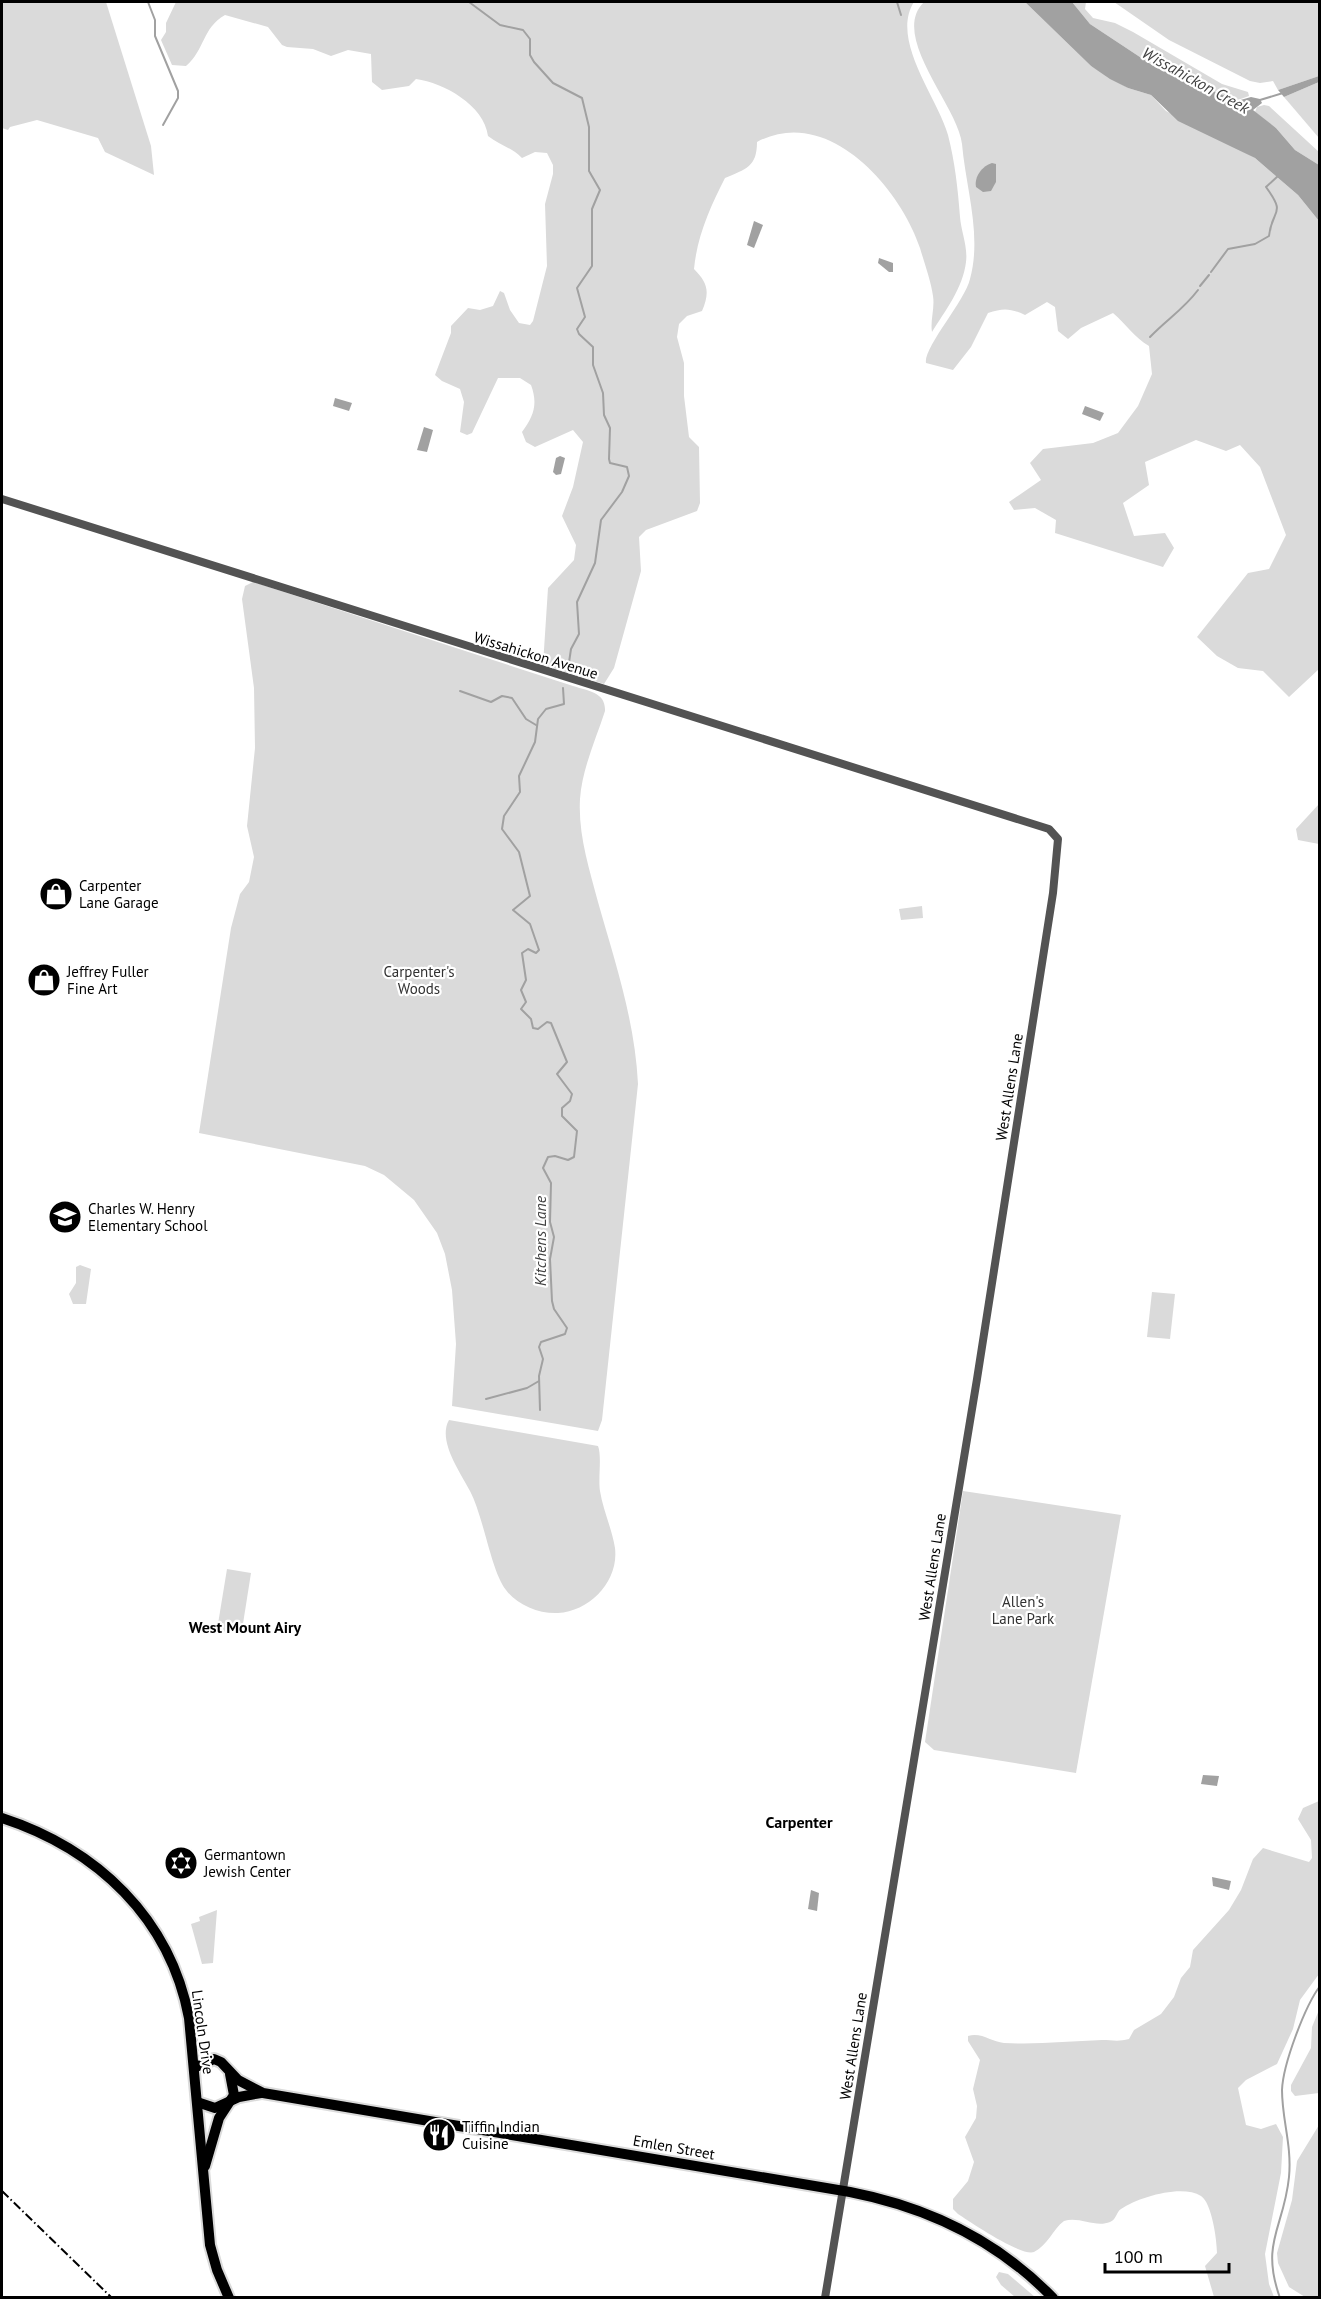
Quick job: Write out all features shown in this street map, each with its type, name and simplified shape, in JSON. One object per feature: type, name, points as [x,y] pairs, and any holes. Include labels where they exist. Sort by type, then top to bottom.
[{"type":"main road","name":"Lincoln Drive","points":[[2,1818],[44,1835],[81,1855],[110,1878],[144,1913],[162,1940],[182,1988],[189,2018],[212,2251],[229,2298]]},
{"type":"main road","name":"Emlen Street","points":[[194,2067],[214,2059],[246,2086],[263,2093],[843,2191],[899,2203],[959,2228],[1011,2261],[1053,2298]]},
{"type":"main road","points":[[203,2174],[219,2118],[232,2100],[234,2085],[230,2074]]},
{"type":"main road","name":"Emlen Street","points":[[197,2102],[215,2108],[232,2100],[263,2093]]},
{"type":"street","name":"Wissahickon Avenue","points":[[2,499],[986,809],[1048,830],[1058,839]]},
{"type":"street","name":"West Allens Lane","points":[[825,2298],[995,1267],[1053,893],[1058,839]]},
{"type":"green space","points":[[2,2],[106,2],[151,146],[154,175],[105,152],[98,138],[37,120],[10,127],[8,130],[2,128]]},
{"type":"green space","points":[[176,2],[914,2],[908,17],[911,51],[948,135],[954,166],[966,251],[966,262],[961,281],[953,299],[932,332],[933,296],[920,248],[896,200],[878,178],[857,158],[834,143],[809,134],[783,133],[757,142],[752,162],[744,169],[725,178],[709,211],[698,245],[694,269],[705,283],[707,293],[705,304],[702,311],[687,316],[679,324],[677,337],[684,363],[684,396],[689,437],[699,447],[700,503],[697,511],[646,530],[639,537],[641,571],[614,668],[604,684],[543,665],[548,588],[574,560],[576,545],[562,516],[573,487],[583,442],[573,430],[535,447],[526,442],[522,432],[534,410],[534,398],[531,385],[520,378],[498,378],[472,433],[467,435],[460,432],[464,402],[460,389],[442,381],[435,375],[451,333],[451,326],[468,308],[480,310],[493,306],[500,291],[504,293],[510,310],[519,323],[530,325],[533,321],[547,266],[545,204],[553,174],[553,165],[547,153],[535,152],[522,158],[496,142],[488,136],[485,125],[471,105],[438,85],[416,79],[409,86],[382,90],[372,82],[371,54],[348,50],[331,56],[313,49],[287,47],[282,45],[268,27],[225,15],[212,26],[197,53],[186,66],[172,65],[161,40]]},
{"type":"green space","points":[[924,2],[1025,2],[1091,66],[1128,88],[1151,95],[1166,111],[1255,158],[1298,195],[1319,221],[1319,669],[1289,697],[1263,671],[1238,668],[1217,656],[1197,637],[1248,573],[1269,569],[1286,535],[1260,467],[1240,445],[1226,451],[1196,440],[1145,462],[1149,485],[1123,503],[1134,536],[1165,533],[1174,548],[1163,567],[1055,533],[1056,520],[1035,508],[1014,510],[1009,502],[1041,480],[1030,463],[1043,449],[1093,443],[1118,433],[1138,406],[1152,374],[1149,346],[1113,313],[1081,328],[1068,339],[1058,331],[1055,307],[1047,302],[1025,315],[1007,310],[988,313],[971,347],[953,370],[926,363],[931,347],[967,288],[973,262],[974,229],[958,128],[928,72],[915,33],[915,16]]},
{"type":"green space","points":[[1072,2],[1086,2],[1085,9],[1093,18],[1115,23],[1133,32],[1222,84],[1248,92],[1249,96],[1235,101],[1155,67],[1090,24]]},
{"type":"green space","points":[[1114,2],[1319,2],[1319,76],[1278,90],[1273,81],[1260,83],[1250,81],[1169,40]]},
{"type":"green space","points":[[1319,82],[1319,138],[1284,97]]},
{"type":"green space","points":[[1269,106],[1319,152],[1319,165],[1295,150],[1276,128],[1255,112],[1257,107]]},
{"type":"green space","name":"Carpenter's Woods","points":[[253,582],[590,691],[603,700],[605,711],[581,788],[582,838],[629,1015],[638,1084],[602,1420],[598,1431],[452,1406],[456,1344],[452,1290],[445,1254],[437,1233],[414,1200],[384,1175],[365,1166],[199,1133],[231,928],[240,894],[249,882],[254,857],[247,826],[255,748],[254,688],[242,599],[245,586]]},
{"type":"green space","points":[[1319,804],[1319,844],[1298,840],[1296,829]]},
{"type":"green space","points":[[922,906],[923,918],[901,920],[899,909]]},
{"type":"green space","points":[[80,1265],[91,1269],[86,1304],[73,1304],[69,1294],[76,1283],[76,1267]]},
{"type":"green space","points":[[1152,1292],[1175,1294],[1170,1339],[1147,1337]]},
{"type":"green space","points":[[449,1420],[598,1446],[600,1491],[614,1541],[615,1560],[607,1583],[591,1600],[570,1611],[551,1613],[522,1604],[506,1590],[496,1570],[475,1502],[448,1447],[446,1428]]},
{"type":"green space","name":"Allen's Lane Park","points":[[963,1491],[1121,1515],[1076,1773],[934,1750],[925,1742]]},
{"type":"green space","points":[[227,1569],[251,1573],[242,1630],[239,1634],[217,1630]]},
{"type":"green space","points":[[1319,1801],[1319,1974],[1300,2000],[1293,2029],[1277,2064],[1246,2080],[1238,2088],[1246,2125],[1261,2129],[1276,2124],[1283,2137],[1281,2173],[1265,2254],[1269,2284],[1274,2297],[1214,2297],[1205,2266],[1217,2253],[1213,2223],[1205,2200],[1193,2193],[1183,2191],[1149,2196],[1121,2209],[1110,2222],[1064,2221],[1034,2252],[1008,2244],[958,2214],[953,2209],[953,2199],[968,2181],[974,2162],[965,2137],[976,2118],[977,2106],[973,2089],[980,2060],[968,2041],[968,2036],[978,2035],[999,2042],[1016,2043],[1129,2039],[1134,2030],[1161,2014],[1174,1997],[1181,1978],[1190,1967],[1193,1950],[1229,1910],[1241,1890],[1253,1859],[1263,1848],[1309,1862],[1312,1858],[1311,1840],[1298,1819],[1303,1808]]},
{"type":"green space","points":[[217,1910],[213,1963],[202,1964],[191,1924],[200,1921],[199,1917]]},
{"type":"green space","points":[[1319,2010],[1319,2093],[1295,2096],[1291,2091],[1291,2085],[1311,2048],[1312,2027]]},
{"type":"green space","points":[[1319,2125],[1319,2297],[1305,2297],[1289,2287],[1278,2263],[1277,2253],[1292,2200],[1297,2161]]},
{"type":"green space","points":[[999,2272],[1008,2274],[1035,2297],[1015,2297],[1001,2285],[996,2277]]},
{"type":"shaded area","points":[[1025,2],[1072,2],[1090,24],[1155,67],[1237,101],[1251,97],[1260,99],[1262,103],[1253,110],[1276,128],[1295,150],[1319,165],[1319,221],[1298,195],[1255,158],[1178,121],[1151,95],[1128,88],[1110,79],[1091,66]]},
{"type":"shaded area","points":[[1319,76],[1319,82],[1284,97],[1278,90]]},
{"type":"shaded area","points":[[992,163],[996,164],[996,182],[991,191],[983,192],[976,187],[976,179],[982,169]]},
{"type":"shaded area","points":[[754,221],[763,225],[754,248],[747,245]]},
{"type":"shaded area","points":[[879,258],[893,263],[893,272],[889,272],[878,263]]},
{"type":"shaded area","points":[[335,398],[352,403],[349,411],[333,406]]},
{"type":"shaded area","points":[[1085,406],[1104,413],[1100,421],[1082,414]]},
{"type":"shaded area","points":[[424,427],[433,430],[427,452],[417,450]]},
{"type":"shaded area","points":[[560,456],[565,458],[561,474],[556,475],[553,472],[556,458]]},
{"type":"shaded area","points":[[1203,1775],[1219,1776],[1217,1786],[1201,1784]]},
{"type":"shaded area","points":[[1212,1877],[1231,1881],[1229,1890],[1213,1886]]},
{"type":"shaded area","points":[[811,1890],[819,1893],[817,1911],[808,1909]]},
{"type":"waterway","points":[[148,2],[155,20],[155,36],[178,91],[178,98],[163,125]]},
{"type":"waterway","name":"Kitchens Lane","points":[[469,2],[500,25],[523,30],[530,39],[530,55],[534,62],[553,83],[582,98],[589,127],[589,171],[600,190],[592,209],[592,266],[577,288],[585,317],[577,329],[579,334],[593,347],[593,365],[603,393],[604,415],[610,428],[610,463],[627,467],[629,476],[622,492],[601,520],[595,563],[577,602],[579,634],[571,649],[568,669]]},
{"type":"waterway","points":[[897,2],[901,15]]},
{"type":"waterway","name":"Wissahickon Creek","points":[[1260,100],[1283,93]]},
{"type":"waterway","points":[[1211,272],[1228,249],[1255,244],[1269,236],[1277,208],[1266,187],[1278,176]]},
{"type":"waterway","points":[[1200,286],[1209,275]]},
{"type":"waterway","points":[[1150,337],[1198,290]]},
{"type":"waterway","name":"Kitchens Lane","points":[[540,1410],[539,1376],[543,1359],[539,1347],[541,1342],[565,1334],[567,1328],[554,1309],[552,1301],[550,1259],[554,1237],[550,1222],[551,1183],[543,1168],[548,1157],[555,1156],[568,1160],[574,1157],[577,1131],[562,1116],[562,1108],[570,1101],[572,1094],[557,1074],[567,1062],[551,1023],[547,1022],[538,1029],[533,1028],[531,1019],[521,1009],[526,1002],[521,990],[526,980],[522,953],[528,949],[536,953],[539,950],[530,924],[513,910],[530,896],[519,852],[502,829],[504,816],[520,792],[519,776],[535,742],[538,719],[546,709],[564,704],[563,688]]},
{"type":"waterway","points":[[460,691],[491,702],[502,696],[512,698],[526,719],[536,725]]},
{"type":"waterway","points":[[486,1399],[527,1388],[539,1381]]},
{"type":"waterway","points":[[1280,2298],[1272,2263],[1275,2236],[1286,2195],[1290,2165],[1282,2101],[1283,2079],[1296,2036],[1320,1986]]},
{"type":"railway","points":[[2,2191],[112,2298]]},
{"type":"place","name":"Carpenter Lane Garage","points":[[56,894]]},
{"type":"place","name":"Jeffrey Fuller Fine Art","points":[[44,980]]},
{"type":"place","name":"Charles W. Henry Elementary School","points":[[65,1217]]},
{"type":"place","name":"Germantown Jewish Center","points":[[181,1863]]},
{"type":"place","name":"Tiffin Indian Cuisine","points":[[439,2135]]},
{"type":"district","name":"West Mount Airy","points":[[245,1627]]},
{"type":"district","name":"Carpenter","points":[[799,1822]]}]
